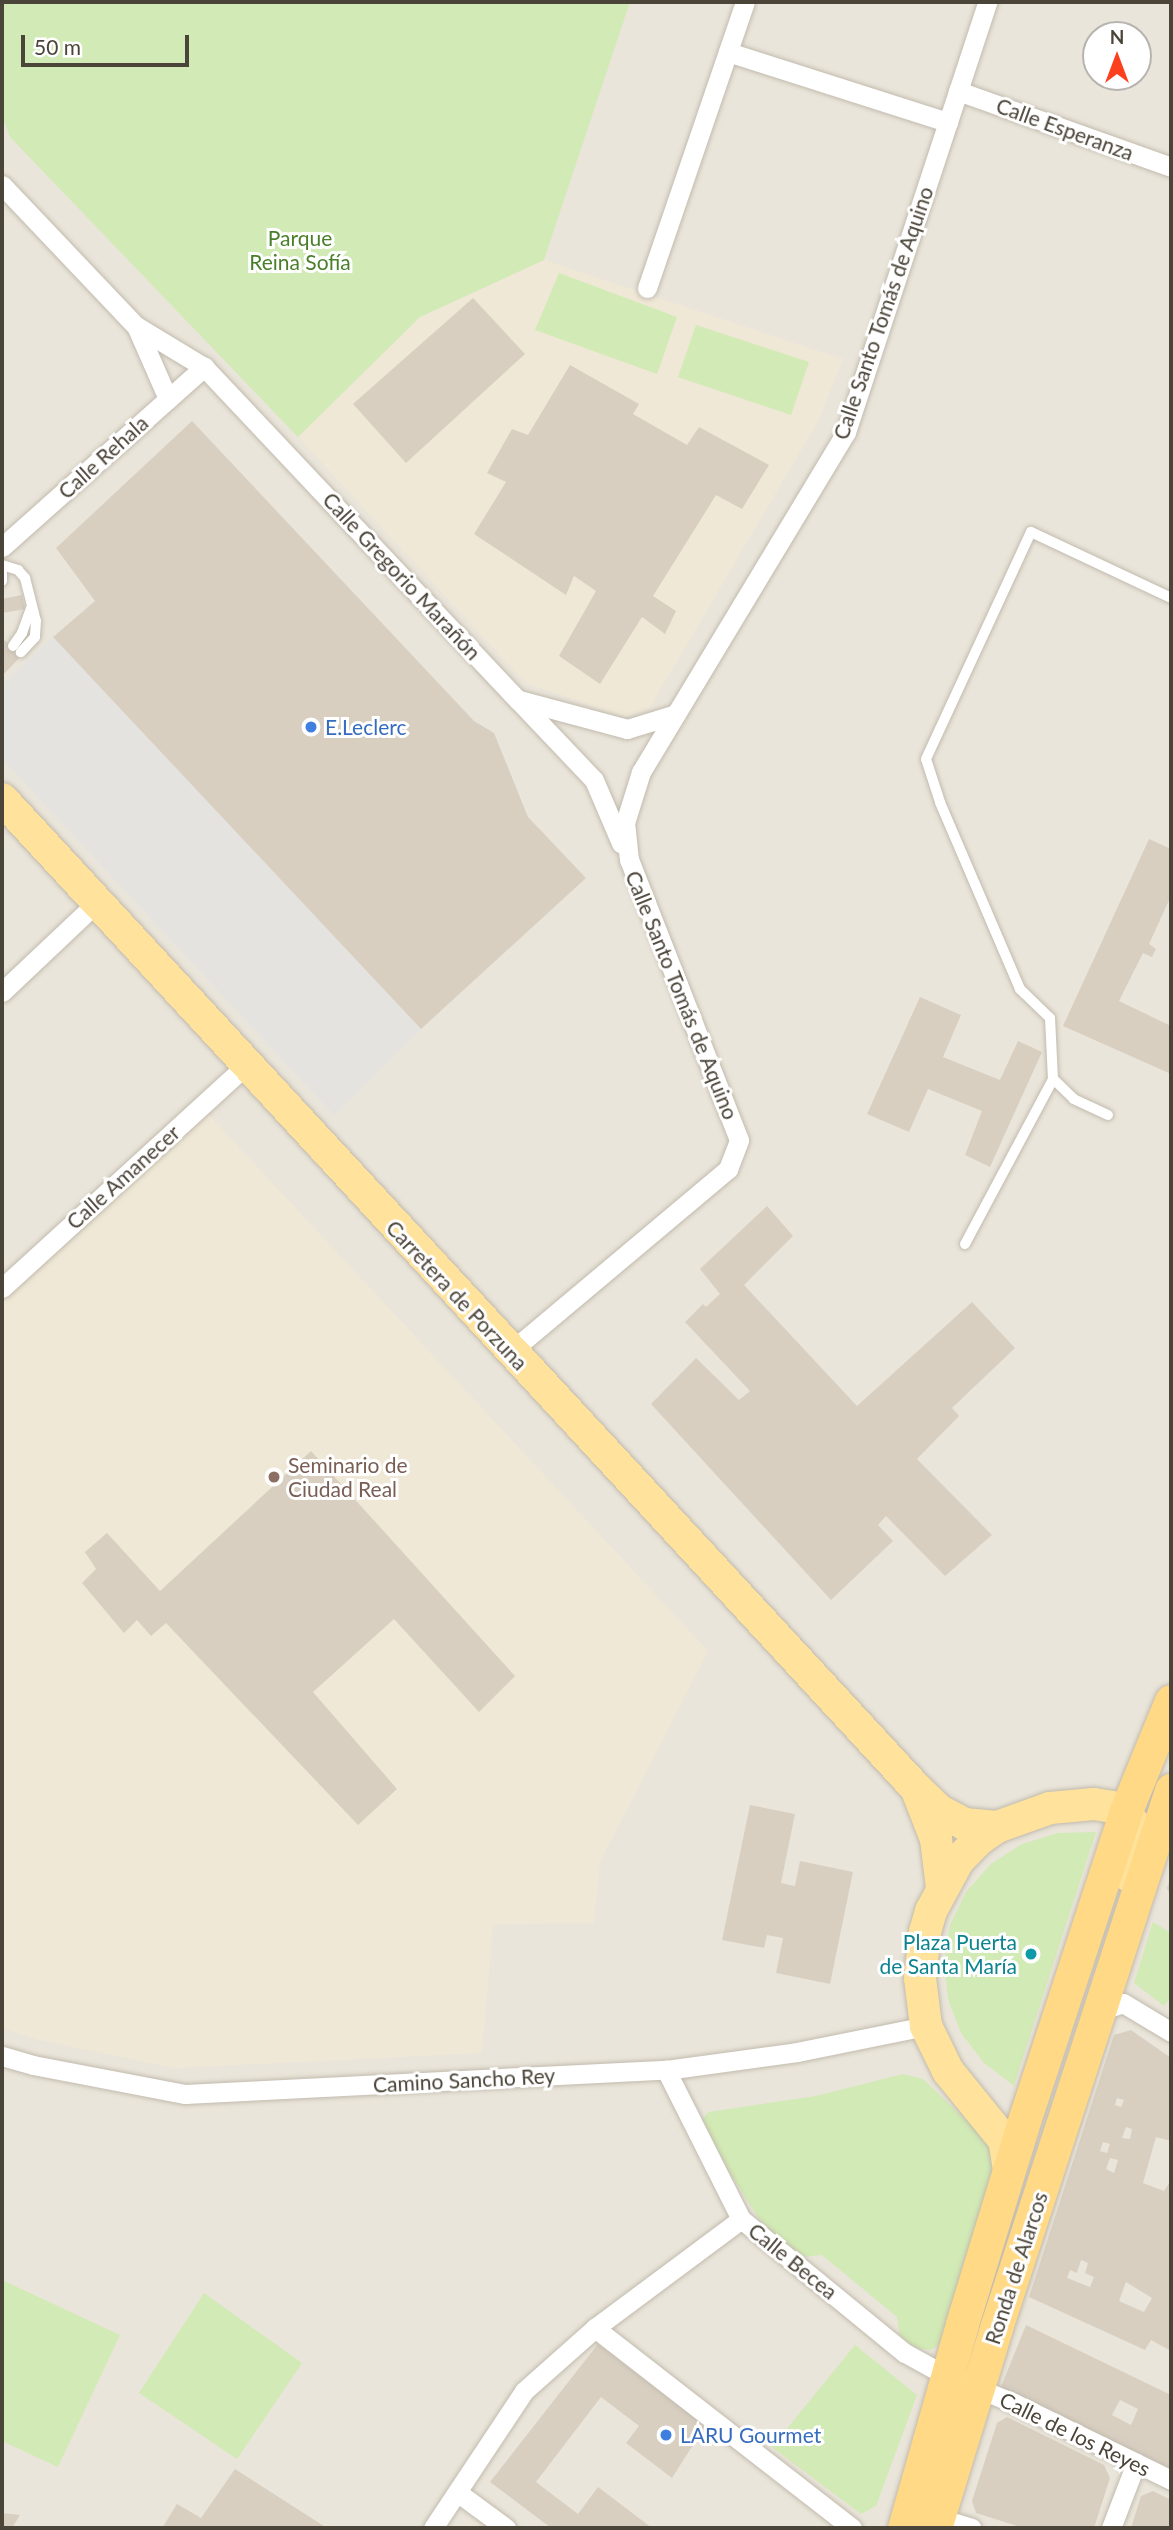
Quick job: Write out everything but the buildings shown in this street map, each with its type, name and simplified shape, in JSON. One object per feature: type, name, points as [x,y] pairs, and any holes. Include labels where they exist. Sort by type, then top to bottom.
[{"type":"highway","points":[[1009,2170],[1125,1813],[1171,1701]]},
{"type":"highway","name":"Ronda de Alarcos","points":[[931,2525],[979,2388],[1171,1790]]},
{"type":"highway","name":"Ronda de Alarcos","points":[[904,2528],[1009,2170]]},
{"type":"main road","name":"Carretera de Porzuna","points":[[2,799],[245,1066],[916,1788],[940,1811],[964,1824],[997,1827]]},
{"type":"main road","points":[[1009,2170],[1004,2140],[948,2071],[926,2026],[920,1978],[925,1931],[942,1888],[958,1861],[997,1827],[1050,1808],[1074,1804],[1116,1788],[1145,1765]]},
{"type":"main road","points":[[916,1788],[936,1839],[942,1888]]},
{"type":"main road","points":[[1074,1804],[1112,1807],[1125,1813],[1139,1837],[1103,1965],[1099,1988],[1102,2010]]},
{"type":"main road","points":[[965,2090],[987,2106],[1013,2118],[1056,2112],[1069,2103]]},
{"type":"street","points":[[647,288],[745,2]]},
{"type":"street","name":"Calle Santo Tomás de Aquino","points":[[510,1352],[728,1169],[739,1140],[629,860],[625,823],[641,772],[846,432],[987,2]]},
{"type":"street","points":[[728,52],[948,122]]},
{"type":"street","name":"Calle Esperanza","points":[[958,91],[1171,167]]},
{"type":"street","name":"Calle Gregorio Marañón","points":[[2,185],[136,326],[204,367],[594,780],[629,860]]},
{"type":"street","name":"Calle Gregorio Marañón","points":[[136,326],[168,399]]},
{"type":"street","name":"Calle Rehala","points":[[2,547],[204,367]]},
{"type":"street","points":[[518,699],[627,729],[676,714]]},
{"type":"street","points":[[2,992],[96,903]]},
{"type":"street","name":"Calle Amanecer","points":[[2,1288],[245,1066]]},
{"type":"street","points":[[1102,2010],[1123,2003],[1168,2025]]},
{"type":"street","name":"Camino Sancho Rey","points":[[2,2056],[185,2094],[666,2070],[797,2052],[926,2026]]},
{"type":"street","name":"Calle Becea","points":[[666,2070],[741,2219],[905,2353],[947,2376],[979,2388]]},
{"type":"street","points":[[433,2528],[524,2391],[595,2328],[741,2219]]},
{"type":"street","points":[[595,2328],[852,2528]]},
{"type":"street","name":"Calle de los Reyes","points":[[979,2388],[1171,2480]]},
{"type":"street","points":[[1111,2528],[1136,2463]]},
{"type":"street","points":[[922,2465],[931,2525],[971,2528]]},
{"type":"street","points":[[457,2492],[506,2528]]},
{"type":"lane","points":[[965,1244],[1053,1079],[1050,1018],[1020,989],[940,802],[926,759],[1031,532],[1171,598]]},
{"type":"lane","points":[[2,565],[18,570],[25,578],[36,621],[35,637],[17,649]]},
{"type":"lane","points":[[2,573],[2,581]]},
{"type":"lane","points":[[1053,1079],[1074,1099],[1108,1115]]},
{"type":"shaded area","points":[[2,2],[1171,2],[1171,2528],[2,2528]]},
{"type":"shaded area","points":[[544,260],[843,359],[818,421],[650,707],[625,717],[526,683],[298,437],[420,317]]},
{"type":"shaded area","points":[[53,637],[421,1029],[334,1115],[2,759],[2,685]]},
{"type":"shaded area","name":"Seminario de Ciudad Real","points":[[208,1114],[708,1651],[600,1862],[594,1923],[493,1924],[482,2053],[175,2068],[43,2041],[2,2028],[2,1303]]},
{"type":"green space","name":"Parque Reina Sofía","points":[[2,2],[630,2],[544,260],[420,317],[298,437],[10,137],[2,115]]},
{"type":"green space","points":[[559,273],[677,317],[657,374],[535,330]]},
{"type":"green space","points":[[696,325],[809,362],[791,415],[678,377]]},
{"type":"green space","points":[[1096,1832],[1014,2086],[984,2063],[961,2033],[948,1999],[944,1962],[950,1925],[966,1892],[991,1864],[1022,1844],[1058,1833]]},
{"type":"green space","points":[[1153,1922],[1171,1933],[1171,1997],[1164,2006],[1134,1983]]},
{"type":"green space","points":[[903,2074],[923,2079],[983,2136],[991,2145],[997,2166],[943,2341],[931,2350],[915,2348],[900,2336],[897,2317],[822,2255],[797,2255],[760,2220],[703,2131],[702,2120],[708,2112],[816,2096]]},
{"type":"green space","points":[[2,2280],[120,2335],[58,2467],[2,2441]]},
{"type":"green space","points":[[204,2293],[302,2363],[237,2459],[139,2393]]},
{"type":"green space","points":[[855,2345],[917,2395],[876,2506],[861,2514],[772,2447]]},
{"type":"place","name":"E.Leclerc","points":[[311,727]]},
{"type":"place","name":"Seminario de Ciudad Real","points":[[274,1477]]},
{"type":"place","name":"Plaza Puerta de Santa María","points":[[1031,1954]]},
{"type":"place","name":"LARU Gourmet","points":[[666,2435]]}]
